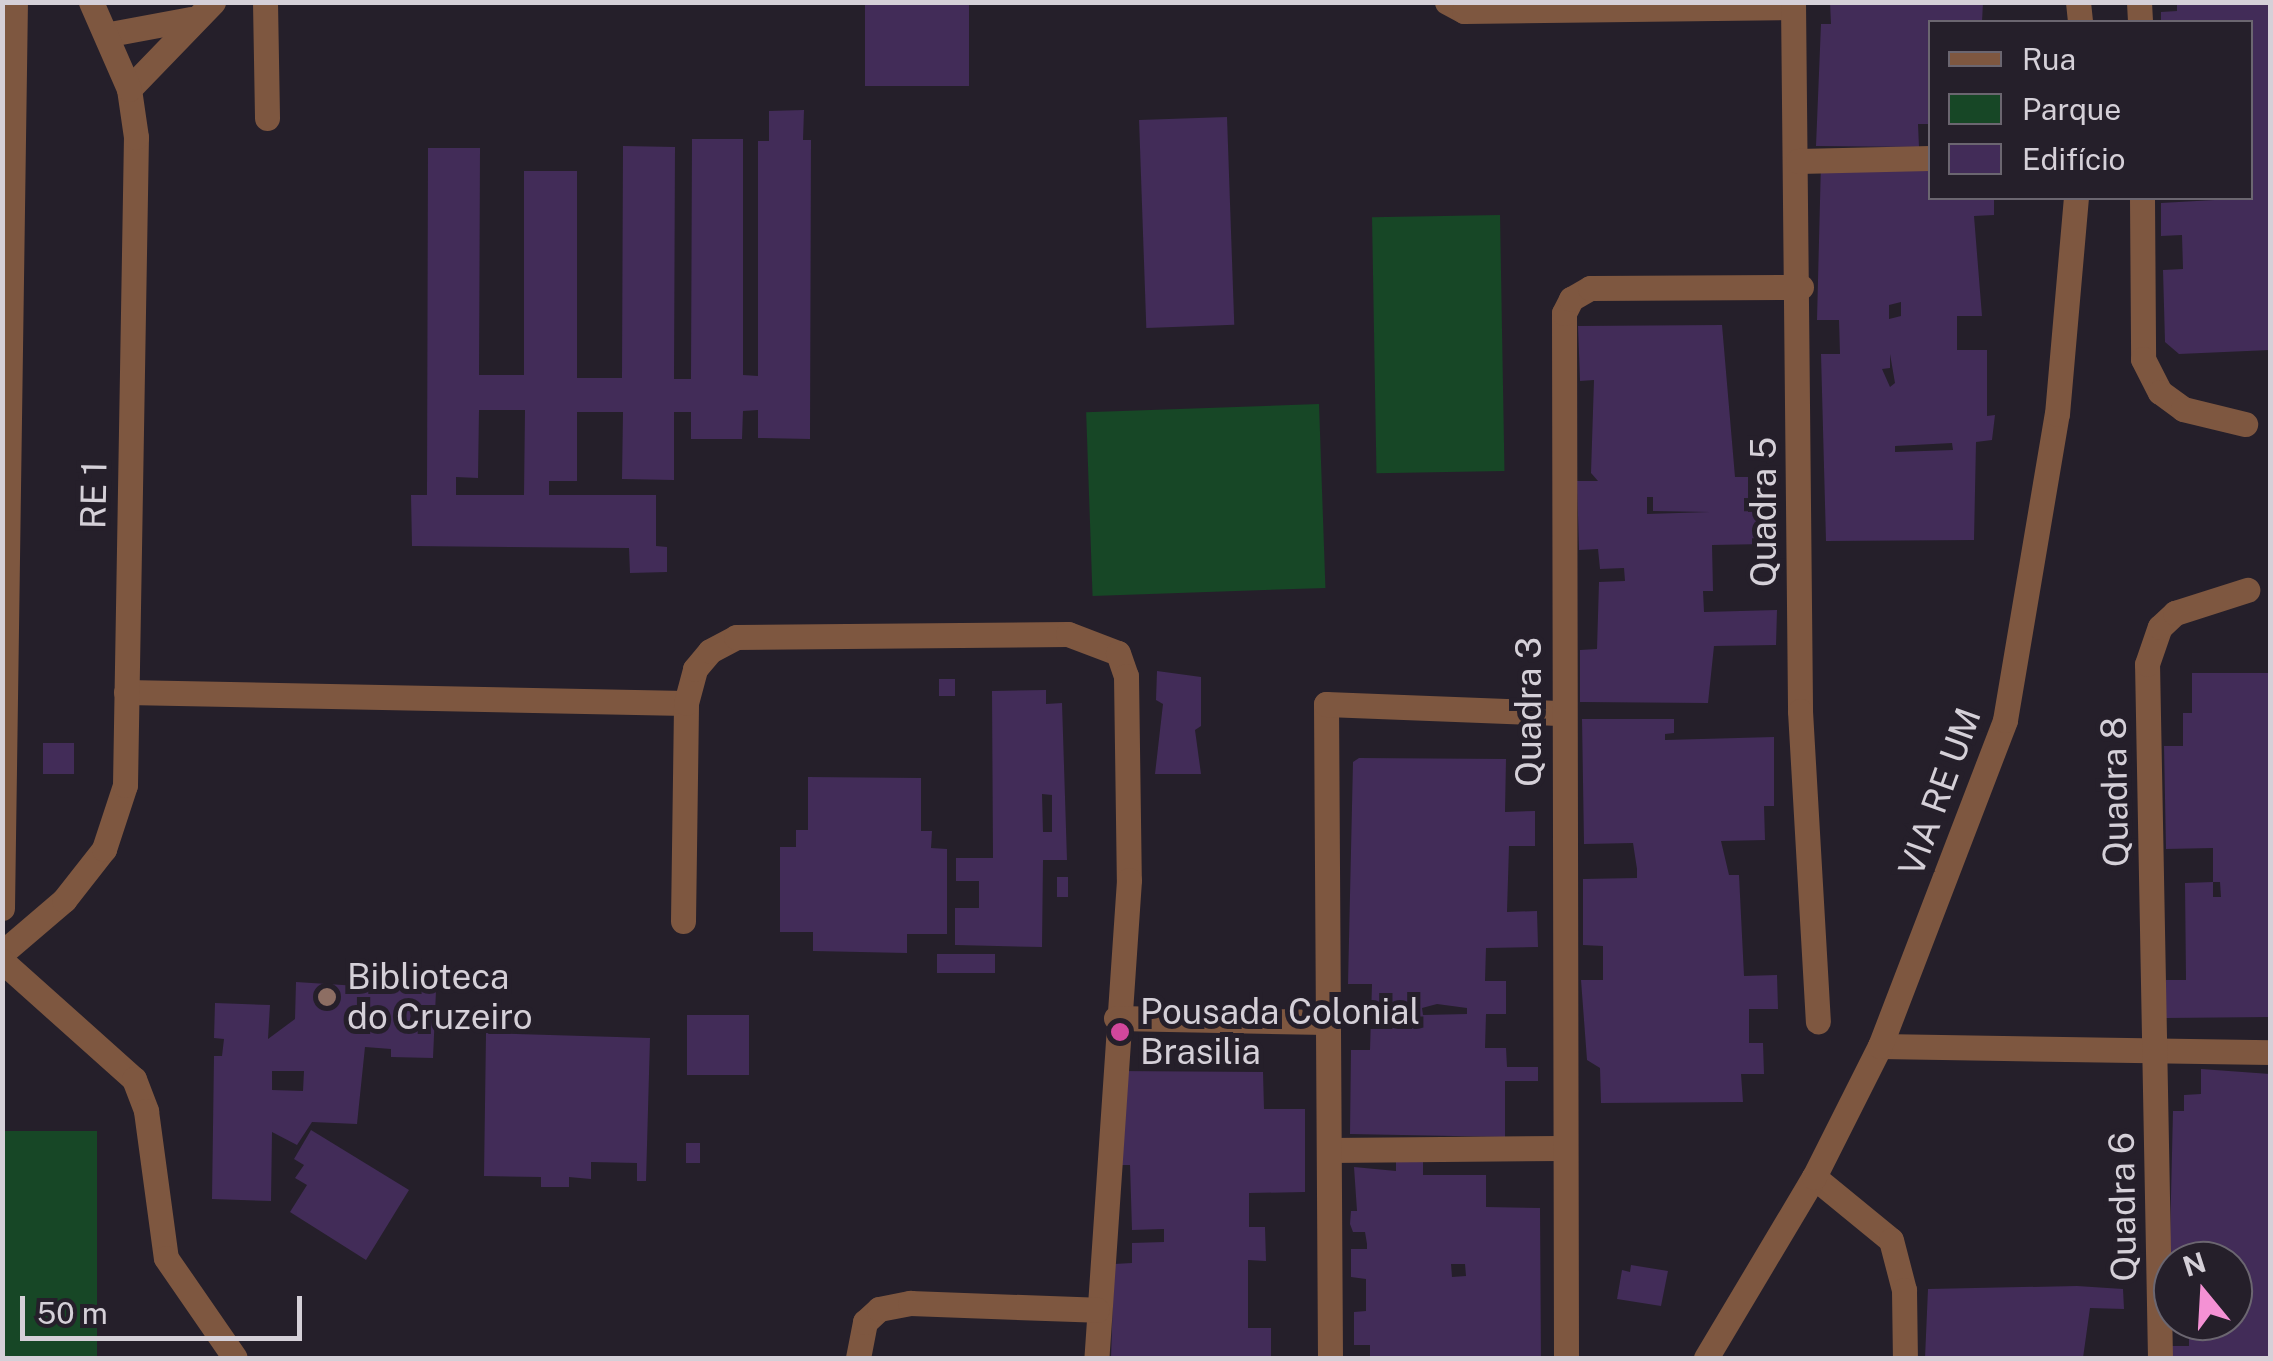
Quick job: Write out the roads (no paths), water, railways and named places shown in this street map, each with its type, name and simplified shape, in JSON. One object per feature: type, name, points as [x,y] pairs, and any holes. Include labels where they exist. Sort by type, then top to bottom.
[{"type":"street","points":[[2,908],[15,2]]},
{"type":"street","name":"RE 1","points":[[2,957],[64,900],[104,848],[125,785],[136,137],[129,89],[110,34],[91,2]]},
{"type":"street","points":[[129,89],[192,18],[214,2]]},
{"type":"street","points":[[266,2],[267,118]]},
{"type":"street","points":[[1447,2],[1464,11],[1793,5]]},
{"type":"street","name":"Quadra 5","points":[[1793,5],[1800,286],[1800,711],[1818,1021]]},
{"type":"street","points":[[110,34],[192,18]]},
{"type":"street","points":[[1798,162],[1928,158]]},
{"type":"street","name":"VIA RE UM","points":[[1706,1358],[1814,1178],[1880,1046],[2006,720],[2057,414],[2076,200]]},
{"type":"street","points":[[2142,200],[2143,360],[2160,392],[2182,410],[2246,424]]},
{"type":"street","name":"Quadra 3","points":[[1566,1358],[1562,1148],[1564,313],[1571,299],[1590,288],[1800,286]]},
{"type":"street","name":"Quadra 8","points":[[2156,1054],[2147,664],[2160,627],[2175,612],[2247,590]]},
{"type":"street","points":[[683,921],[686,703],[696,669],[710,651],[736,636],[1068,634],[1118,653],[1126,676],[1129,880],[1116,1018],[1096,1358]]},
{"type":"street","points":[[126,692],[686,703]]},
{"type":"street","points":[[1330,1358],[1326,704],[1564,712]]},
{"type":"street","points":[[2,957],[134,1079],[142,1094],[166,1258],[235,1358]]},
{"type":"street","points":[[1116,1018],[1326,1022]]},
{"type":"street","points":[[1880,1046],[2156,1054],[2270,1052]]},
{"type":"street","name":"Quadra 6","points":[[2156,1054],[2160,1358]]},
{"type":"street","points":[[1328,1150],[1562,1148]]},
{"type":"street","points":[[1814,1178],[1890,1240],[1904,1290],[1905,1358]]},
{"type":"street","points":[[858,1358],[865,1322],[878,1309],[910,1304],[1097,1310]]},
{"type":"place","name":"Biblioteca do Cruzeiro","points":[[327,997]]},
{"type":"place","name":"Pousada Colonial Brasilia","points":[[1120,1032]]}]
